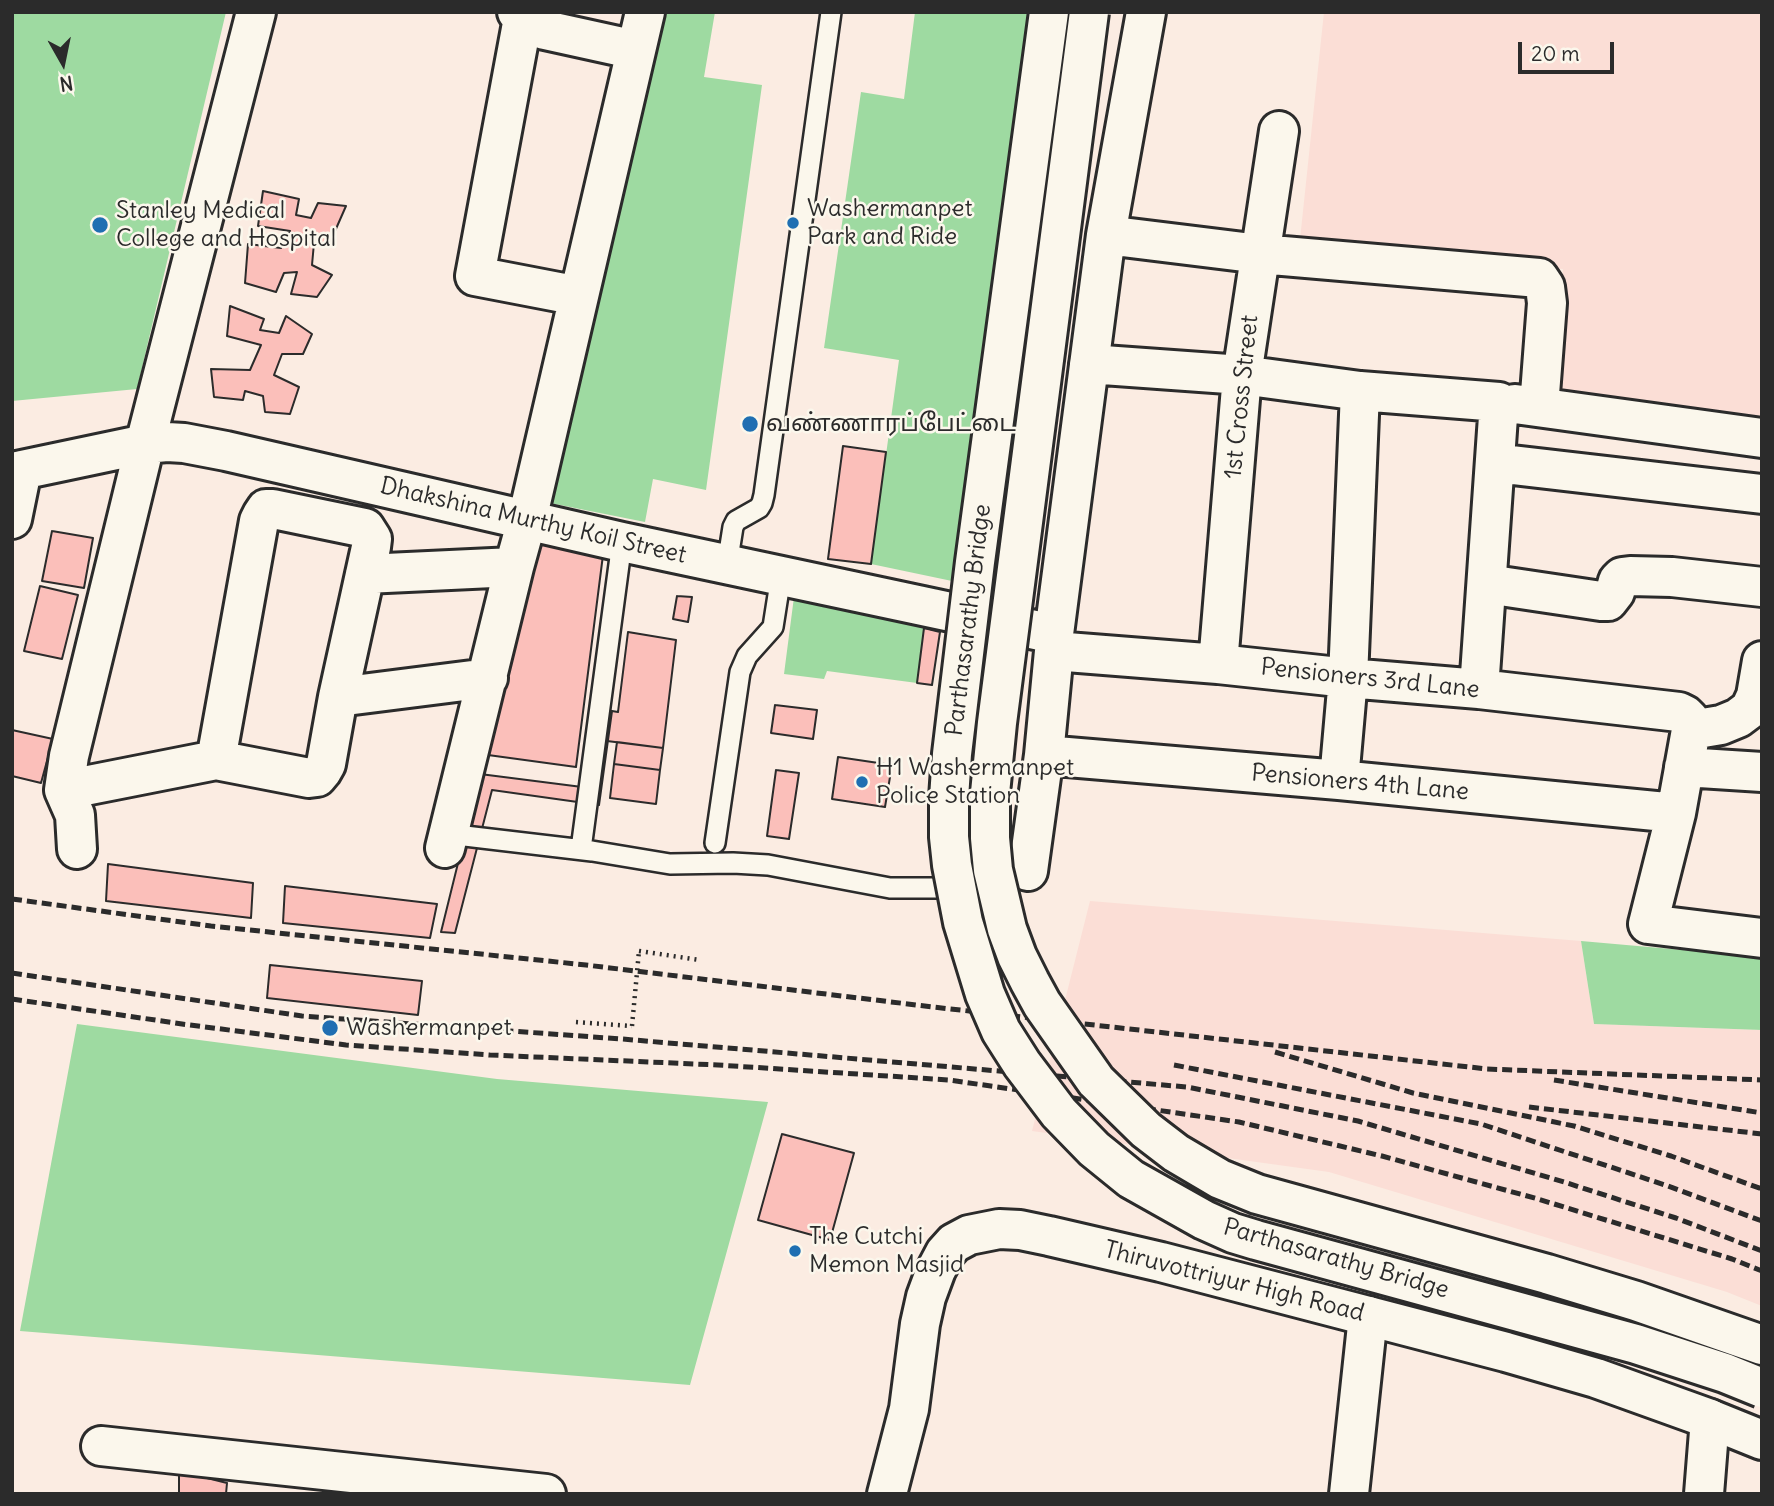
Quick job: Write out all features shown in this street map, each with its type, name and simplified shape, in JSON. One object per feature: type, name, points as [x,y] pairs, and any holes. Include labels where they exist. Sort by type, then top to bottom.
[{"type":"street","points":[[77,849],[75,815],[64,790],[69,756],[145,444],[256,12]]},
{"type":"street","points":[[446,841],[527,520],[645,12]]},
{"type":"street","name":"Parthasarathy Bridge","points":[[1049,12],[975,562],[949,798],[951,865],[963,922],[985,994],[1001,1031],[1059,1113],[1094,1149],[1130,1178],[1204,1220],[1256,1240],[1636,1344],[1762,1388]]},
{"type":"street","name":"Parthasarathy Bridge","points":[[1089,12],[990,793],[993,870],[1007,929],[1030,982],[1042,1004],[1096,1081],[1146,1130],[1176,1153],[1220,1179],[1269,1198],[1636,1300],[1762,1345]]},
{"type":"street","points":[[1028,871],[1044,755],[1054,642],[1088,364],[1106,235],[1146,12]]},
{"type":"street","points":[[520,15],[530,24],[545,30],[636,50]]},
{"type":"street","points":[[520,15],[475,276],[579,296]]},
{"type":"street","name":"1st Cross Street","points":[[1218,664],[1242,374],[1279,131]]},
{"type":"street","points":[[1106,235],[1260,254],[1539,278],[1545,288],[1547,303],[1539,407]]},
{"type":"street","points":[[1088,364],[1242,374],[1360,391],[1499,402],[1762,438]]},
{"type":"street","points":[[1339,780],[1348,678],[1360,391]]},
{"type":"street","points":[[1479,689],[1499,402]]},
{"type":"street","name":"Dhakshina Murthy Koil Street","points":[[17,471],[145,444],[167,442],[201,446],[782,576],[1054,642]]},
{"type":"street","points":[[1495,463],[1762,494]]},
{"type":"street","points":[[12,519],[17,471]]},
{"type":"street","points":[[64,790],[216,760],[309,778],[323,771],[371,547],[372,538],[365,528],[273,509],[266,509],[262,515],[216,760]]},
{"type":"street","points":[[365,574],[514,567]]},
{"type":"street","points":[[1486,584],[1601,601],[1608,601],[1619,580],[1630,576],[1762,587]]},
{"type":"street","name":"Pensioners 3rd Lane","points":[[1054,642],[1218,664],[1479,689],[1679,712],[1688,723]]},
{"type":"street","points":[[1762,661],[1756,696],[1750,709],[1721,725],[1688,723],[1676,813],[1648,924],[1762,938]]},
{"type":"street","points":[[338,697],[488,678]]},
{"type":"street","name":"Pensioners 4th Lane","points":[[1044,755],[1676,813]]},
{"type":"street","points":[[1684,767],[1762,772]]},
{"type":"street","name":"Thiruvottriyur High Road","points":[[887,1494],[909,1409],[920,1324],[936,1270],[954,1243],[969,1235],[999,1229],[1020,1230],[1161,1262],[1551,1365],[1596,1378],[1762,1440]]},
{"type":"street","points":[[1349,1494],[1368,1316]]},
{"type":"street","points":[[1704,1494],[1710,1419]]},
{"type":"street","points":[[101,1446],[547,1494]]},
{"type":"lane","points":[[727,565],[736,521],[759,508],[764,495],[831,12]]},
{"type":"lane","points":[[581,849],[622,542]]},
{"type":"lane","points":[[715,843],[740,672],[747,656],[771,631],[775,623],[782,576]]},
{"type":"lane","points":[[446,841],[581,849],[670,864],[768,865],[890,888],[953,887],[997,880],[1028,871]]},
{"type":"path","points":[[576,1022],[632,1026],[639,951],[700,960]]},
{"type":"shaded area","points":[[1324,12],[1762,12],[1762,430],[1552,387],[1563,269],[1299,249]]},
{"type":"shaded area","points":[[1090,901],[1581,941],[1594,1024],[1762,1030],[1762,1306],[1727,1292],[1329,1172],[1032,1131]]},
{"type":"green space","name":"Stanley Medical College and Hospital","points":[[12,12],[226,12],[137,389],[12,401]]},
{"type":"green space","points":[[656,12],[715,12],[704,77],[762,85],[706,490],[653,479],[645,522],[545,502]]},
{"type":"green space","points":[[915,12],[1028,12],[952,581],[871,564],[899,360],[824,348],[861,92],[904,99]]},
{"type":"green space","points":[[794,597],[924,628],[917,683],[827,671],[824,679],[784,674]]},
{"type":"green space","points":[[1581,941],[1762,957],[1762,1030],[1594,1024]]},
{"type":"green space","points":[[77,1024],[497,1079],[768,1102],[690,1385],[20,1331]]},
{"type":"building","points":[[263,191],[299,199],[296,215],[311,218],[318,203],[346,206],[328,247],[314,243],[312,265],[332,275],[317,297],[291,294],[297,272],[284,273],[276,292],[245,283],[248,244],[281,248],[290,231],[258,226]]},
{"type":"building","points":[[230,306],[264,319],[260,330],[279,333],[286,316],[312,334],[303,354],[282,354],[274,375],[299,387],[290,414],[265,412],[263,396],[245,391],[243,400],[214,397],[211,369],[250,370],[261,345],[227,336]]},
{"type":"building","points":[[843,446],[886,452],[871,564],[828,559]]},
{"type":"building","points":[[52,531],[93,538],[84,588],[42,581]]},
{"type":"building","points":[[536,542],[603,555],[576,767],[488,755]]},
{"type":"building","points":[[40,586],[78,595],[62,659],[24,651]]},
{"type":"building","points":[[677,596],[692,597],[688,622],[673,619]]},
{"type":"building","points":[[924,628],[940,632],[932,685],[917,683]]},
{"type":"building","points":[[628,632],[676,640],[663,748],[607,741],[612,711],[618,712]]},
{"type":"building","points":[[775,705],[817,710],[813,739],[771,733]]},
{"type":"building","points":[[594,709],[612,711],[599,805],[492,790],[455,933],[441,932],[480,774],[582,787]]},
{"type":"building","points":[[12,730],[53,739],[41,783],[12,776]]},
{"type":"building","points":[[617,742],[663,748],[660,770],[614,764]]},
{"type":"building","name":"H1 Washermanpet Police Station","points":[[838,757],[892,765],[885,807],[832,799]]},
{"type":"building","points":[[614,764],[660,770],[656,804],[610,798]]},
{"type":"building","points":[[776,770],[799,773],[789,839],[767,836]]},
{"type":"building","points":[[108,864],[253,883],[251,918],[106,901]]},
{"type":"building","points":[[285,886],[437,904],[430,938],[283,923]]},
{"type":"building","points":[[270,965],[422,981],[418,1015],[267,998]]},
{"type":"building","points":[[782,1134],[854,1153],[830,1240],[758,1220]]},
{"type":"building","points":[[179,1471],[227,1483],[226,1494],[179,1494]]},
{"type":"railway","points":[[12,899],[211,926],[586,965],[1487,1069],[1762,1080]]},
{"type":"railway","points":[[12,973],[302,1016],[622,1039],[1187,1087],[1358,1121],[1676,1218],[1762,1251]]},
{"type":"railway","points":[[12,999],[346,1045],[949,1080],[1239,1122],[1382,1156],[1538,1199],[1732,1259],[1762,1271]]},
{"type":"railway","points":[[1275,1052],[1413,1093],[1574,1126],[1671,1156],[1762,1189]]},
{"type":"railway","points":[[1174,1065],[1481,1124],[1668,1186],[1762,1221]]},
{"type":"railway","points":[[1554,1080],[1762,1113]]},
{"type":"railway","points":[[1529,1107],[1762,1134]]},
{"type":"place","name":"Washermanpet Park and Ride","points":[[793,223]]},
{"type":"place","name":"Stanley Medical College and Hospital","points":[[100,225]]},
{"type":"place","name":"வண்ணாரப்பேட்டை","points":[[750,424]]},
{"type":"place","name":"H1 Washermanpet Police Station","points":[[862,782]]},
{"type":"place","name":"Washermanpet","points":[[330,1028]]},
{"type":"place","name":"The Cutchi Memon Masjid","points":[[795,1251]]}]
